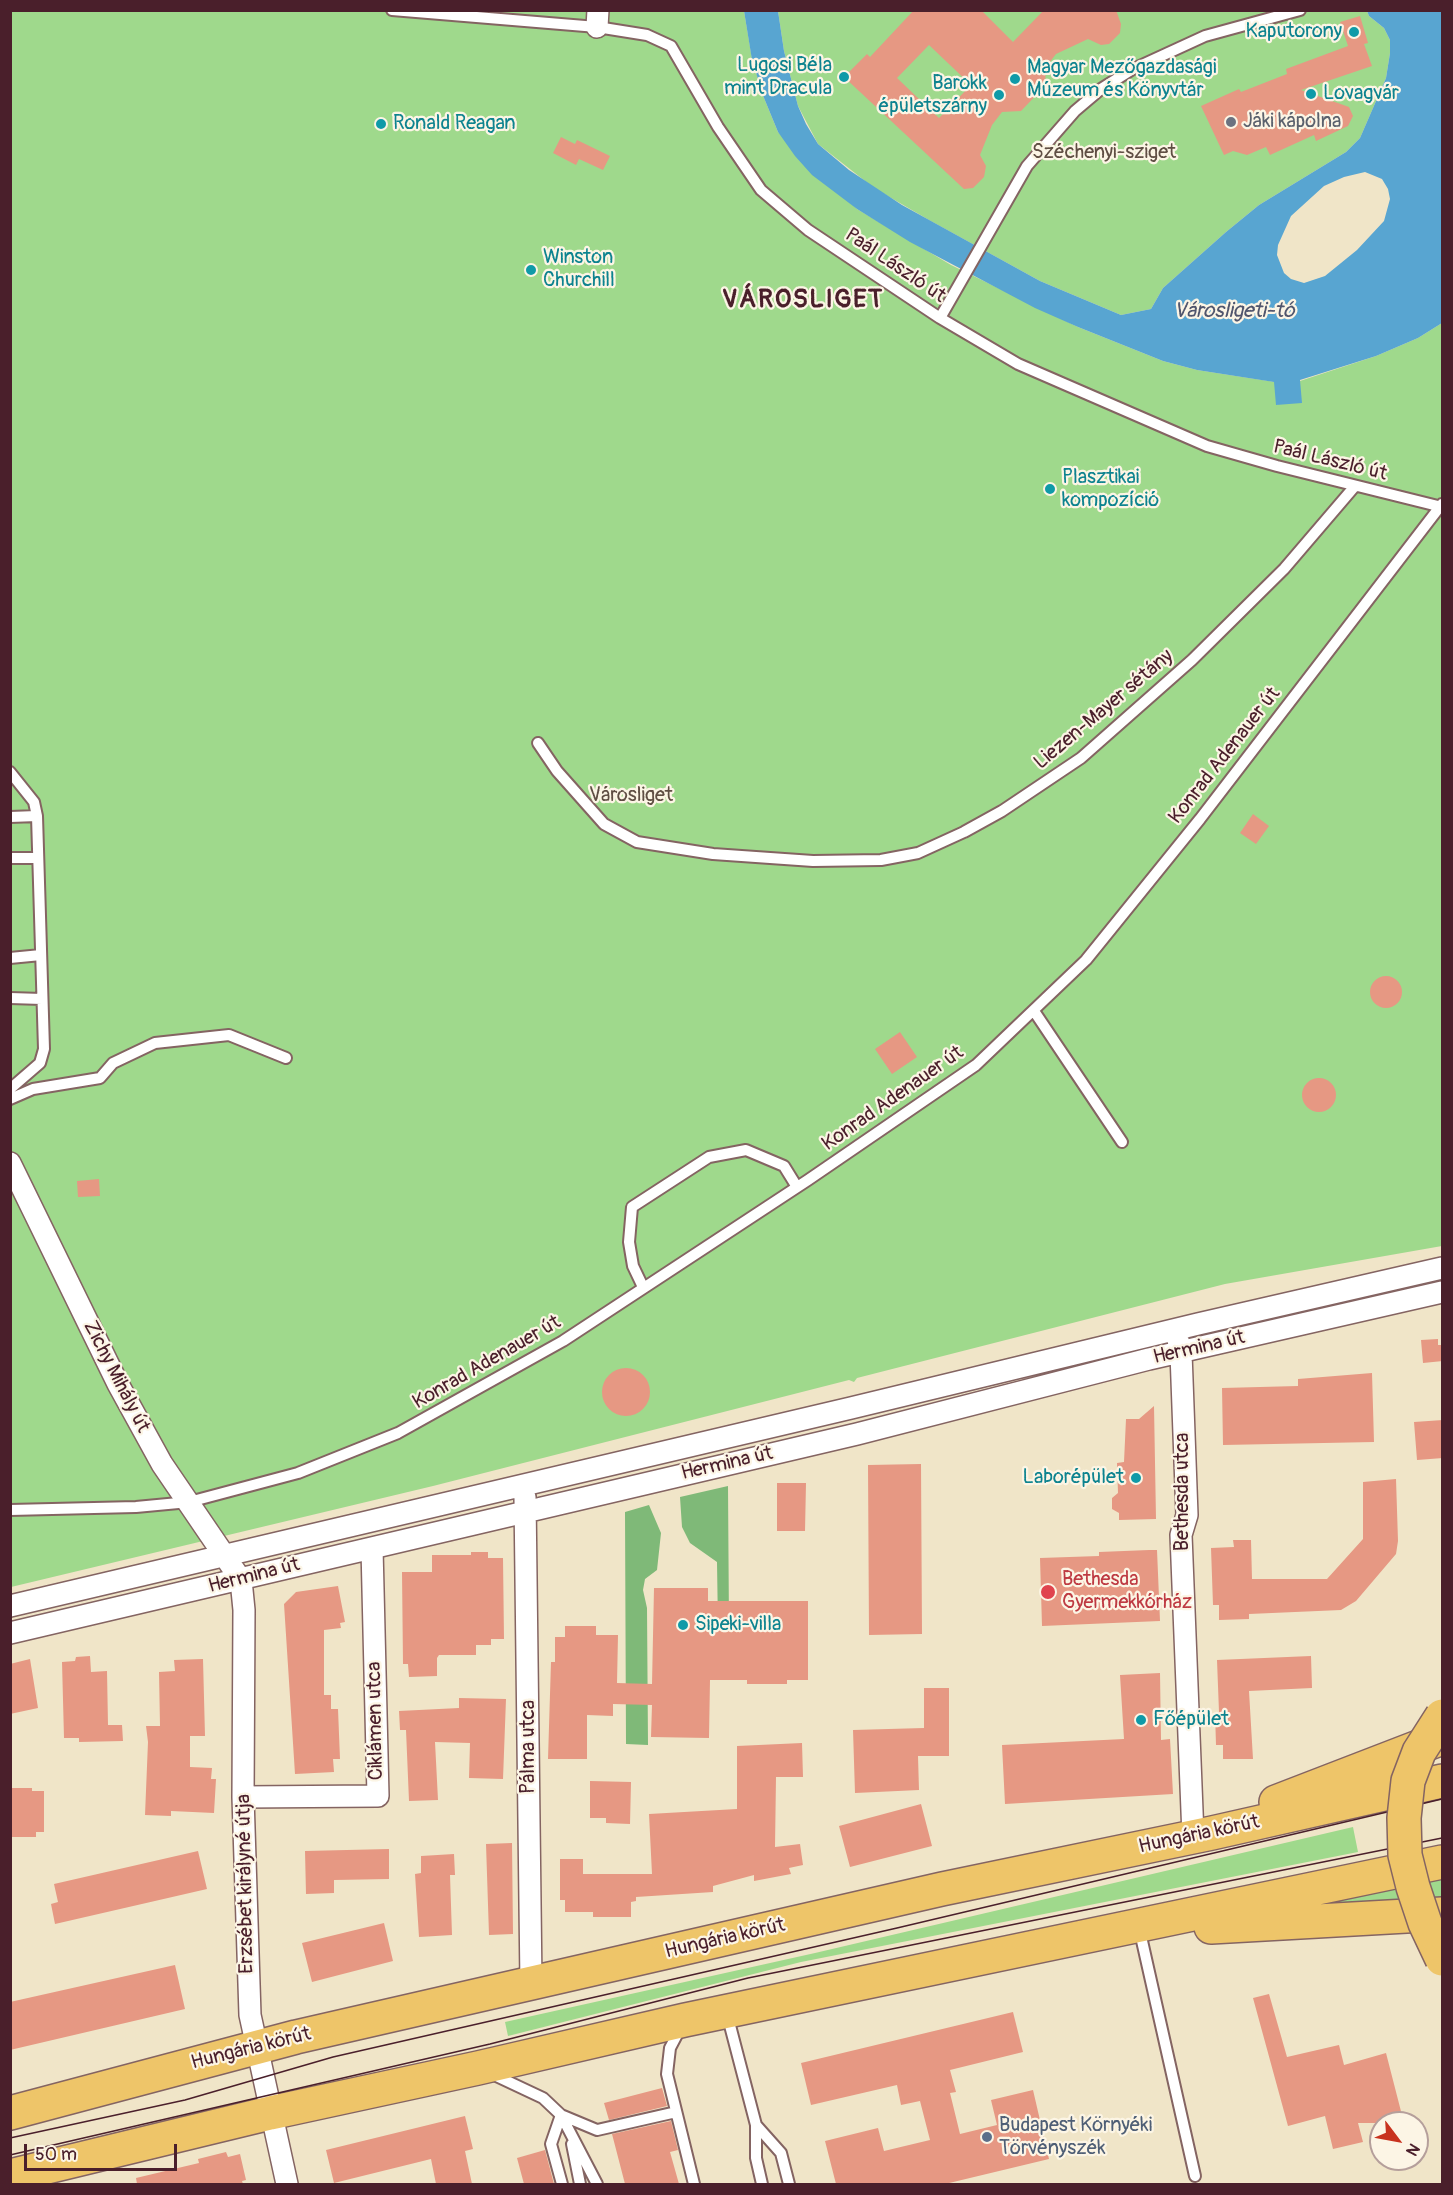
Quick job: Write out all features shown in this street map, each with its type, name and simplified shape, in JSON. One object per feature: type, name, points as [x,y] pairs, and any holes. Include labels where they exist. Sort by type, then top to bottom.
[{"type":"main road","points":[[1443,1716],[1419,1752],[1408,1781],[1404,1818],[1405,1855],[1413,1887],[1425,1923],[1443,1959]]},
{"type":"main road","points":[[1203,1834],[1291,1795],[1443,1738]]},
{"type":"main road","name":"Hungária körút","points":[[10,2113],[256,2047],[930,1891],[1443,1781]]},
{"type":"main road","points":[[10,2176],[270,2113],[726,2011],[1443,1862]]},
{"type":"main road","points":[[1089,1935],[1443,1914]]},
{"type":"street","name":"Zichy Mihály út","points":[[10,1163],[118,1384],[162,1464],[227,1556],[241,1580]]},
{"type":"street","name":"Hermina út","points":[[10,1606],[852,1408],[1175,1329],[1443,1268]]},
{"type":"street","name":"Hermina út","points":[[10,1633],[857,1434],[1180,1353],[1443,1292]]},
{"type":"street","name":"Bethesda utca","points":[[1175,1329],[1180,1353],[1187,1515],[1181,1535],[1203,1834]]},
{"type":"street","name":"Pálma utca","points":[[523,1484],[527,1510],[531,1984]]},
{"type":"street","name":"Ciklámen utca","points":[[243,1797],[378,1796],[372,1548]]},
{"type":"street","name":"Erzsébet királyné útja","points":[[241,1580],[244,1610],[243,1797],[250,2015],[287,2184]]},
{"type":"lane","name":"Paál László út","points":[[393,10],[597,19],[647,35],[671,46],[718,127],[761,190],[808,230],[940,318],[1018,364],[1198,442],[1277,466],[1442,506]]},
{"type":"lane","points":[[940,318],[1027,166],[1075,111],[1101,89],[1131,70],[1205,36],[1300,10]]},
{"type":"lane","name":"Liezen-Mayer sétány","points":[[538,743],[557,771],[604,824],[637,842],[712,854],[813,861],[881,860],[918,853],[1002,811],[1081,758],[1192,660],[1284,569],[1355,486]]},
{"type":"lane","name":"Konrad Adenauer út","points":[[10,1510],[136,1507],[189,1502],[298,1473],[398,1433],[563,1341],[797,1187],[976,1065],[1086,960],[1200,819],[1442,506]]},
{"type":"lane","points":[[10,771],[34,802],[37,816],[44,1050],[40,1063],[10,1089]]},
{"type":"lane","points":[[10,817],[37,816]]},
{"type":"lane","points":[[10,858],[38,858]]},
{"type":"lane","points":[[10,957],[41,955]]},
{"type":"lane","points":[[10,998],[42,999]]},
{"type":"lane","points":[[1034,1011],[1122,1142]]},
{"type":"lane","points":[[10,1099],[33,1089],[100,1078],[113,1063],[155,1043],[229,1035],[286,1058]]},
{"type":"lane","points":[[643,1287],[633,1266],[629,1242],[632,1207],[641,1201],[709,1157],[746,1150],[784,1166],[797,1187]]},
{"type":"lane","points":[[1140,1932],[1195,2176]]},
{"type":"lane","points":[[726,2011],[756,2125],[756,2158],[762,2184]]},
{"type":"lane","points":[[685,2020],[670,2048],[667,2074],[694,2184]]},
{"type":"lane","points":[[478,2068],[543,2098],[561,2115],[597,2184]]},
{"type":"lane","points":[[561,2115],[597,2130],[676,2112]]},
{"type":"lane","points":[[561,2115],[551,2144],[562,2184]]},
{"type":"lane","points":[[756,2125],[782,2153],[789,2184]]},
{"type":"lane","points":[[568,2129],[580,2184]]},
{"type":"green space","name":"Városliget","points":[[10,11],[744,11],[752,59],[778,132],[857,209],[951,265],[1078,327],[1163,361],[1197,370],[1275,382],[1277,405],[1300,381],[1376,356],[1418,338],[1442,323],[1442,1246],[1225,1284],[857,1378],[854,1382],[849,1380],[433,1486],[11,1587]]},
{"type":"green space","name":"Széchenyi-sziget","points":[[778,11],[1367,11],[1369,16],[1384,28],[1390,40],[1390,53],[1386,78],[1360,138],[1346,152],[1259,205],[1163,288],[1151,309],[1121,315],[1040,281],[929,220],[874,188],[818,144],[798,106],[784,51]]},
{"type":"green space","points":[[728,1486],[729,1628],[718,1628],[717,1562],[690,1543],[682,1527],[680,1497]]},
{"type":"green space","points":[[649,1505],[661,1533],[657,1570],[645,1579],[643,1590],[647,1608],[648,1745],[626,1744],[625,1512]]},
{"type":"green space","points":[[1353,1827],[1358,1852],[801,1962],[508,2036],[505,2022],[815,1953]]},
{"type":"green space","points":[[1442,1875],[1442,1904],[1287,1907]]},
{"type":"water","name":"Városligeti-tó","points":[[744,11],[778,11],[784,51],[798,106],[818,144],[849,170],[902,205],[1040,281],[1121,315],[1151,309],[1163,288],[1259,205],[1346,152],[1360,138],[1386,78],[1390,53],[1390,40],[1384,28],[1369,16],[1367,11],[1442,11],[1442,323],[1418,338],[1376,356],[1300,380],[1302,403],[1276,405],[1274,382],[1197,370],[1163,361],[1078,327],[1035,308],[910,242],[857,209],[812,175],[778,132],[752,60]],"holes":[[[1365,172],[1382,179],[1388,189],[1390,199],[1384,221],[1357,250],[1325,276],[1304,283],[1291,279],[1284,273],[1277,255],[1278,245],[1291,216],[1324,186],[1344,177]]]},
{"type":"building","name":"Barokk épületszárny","points":[[914,10],[981,10],[1013,42],[1044,10],[1116,10],[1121,24],[1120,33],[1109,44],[1101,45],[1088,39],[1056,54],[1046,67],[1045,86],[1021,111],[1002,112],[992,125],[980,155],[986,166],[984,177],[973,188],[964,189],[844,77],[867,54],[870,57]],"holes":[[[929,45],[971,85],[939,118],[897,78]]]},
{"type":"building","points":[[1360,16],[1368,43],[1364,44],[1372,66],[1301,90],[1349,107],[1353,116],[1348,126],[1316,141],[1314,135],[1270,155],[1266,147],[1247,155],[1233,151],[1224,155],[1201,106],[1239,89],[1241,92],[1287,74],[1286,69],[1348,46],[1340,22]]},
{"type":"building","points":[[561,137],[575,144],[577,140],[610,156],[603,170],[579,159],[576,165],[553,153]]},
{"type":"building","points":[[1253,814],[1269,826],[1256,844],[1240,833]]},
{"type":"building","points":[[1386,976],[1397,981],[1402,992],[1397,1003],[1386,1008],[1375,1003],[1370,992],[1375,981]]},
{"type":"building","points":[[900,1032],[917,1057],[892,1074],[875,1049]]},
{"type":"building","points":[[1319,1078],[1331,1083],[1336,1095],[1331,1107],[1319,1112],[1307,1107],[1302,1095],[1307,1083]]},
{"type":"building","points":[[99,1179],[100,1196],[78,1197],[77,1181]]},
{"type":"building","points":[[1438,1339],[1438,1345],[1443,1345],[1443,1361],[1423,1363],[1421,1340]]},
{"type":"building","points":[[621,1368],[631,1368],[643,1375],[650,1387],[650,1397],[643,1409],[631,1416],[621,1416],[606,1405],[602,1397],[602,1387],[613,1372]]},
{"type":"building","points":[[1372,1373],[1374,1442],[1223,1445],[1222,1388],[1298,1386],[1298,1379]]},
{"type":"building","name":"Laborépület","points":[[1154,1406],[1156,1519],[1119,1520],[1119,1513],[1112,1509],[1112,1498],[1118,1493],[1117,1463],[1124,1462],[1126,1419],[1139,1419]]},
{"type":"building","points":[[1443,1420],[1443,1458],[1417,1460],[1414,1422]]},
{"type":"building","points":[[921,1464],[922,1634],[869,1635],[868,1465]]},
{"type":"building","points":[[1396,1479],[1398,1541],[1396,1554],[1356,1601],[1341,1610],[1249,1614],[1249,1619],[1219,1620],[1219,1605],[1213,1605],[1211,1548],[1234,1547],[1233,1540],[1251,1540],[1252,1579],[1327,1579],[1363,1539],[1363,1482]]},
{"type":"building","points":[[777,1483],[806,1483],[805,1531],[777,1531]]},
{"type":"building","points":[[1157,1550],[1160,1621],[1042,1626],[1040,1558],[1099,1556],[1099,1552]]},
{"type":"building","points":[[471,1552],[488,1552],[488,1558],[503,1558],[504,1639],[491,1639],[491,1645],[476,1645],[476,1655],[439,1655],[437,1676],[409,1677],[408,1664],[403,1664],[402,1572],[432,1572],[432,1555],[471,1555]]},
{"type":"building","points":[[338,1586],[345,1622],[340,1623],[341,1628],[324,1630],[324,1695],[331,1695],[331,1709],[338,1709],[340,1759],[333,1759],[334,1772],[295,1774],[284,1604],[296,1592]]},
{"type":"building","points":[[654,1588],[708,1588],[708,1601],[808,1601],[808,1680],[787,1680],[787,1684],[747,1684],[747,1680],[710,1680],[709,1738],[651,1737],[652,1705],[613,1704],[613,1716],[587,1715],[587,1759],[548,1759],[551,1662],[555,1662],[555,1637],[565,1637],[565,1626],[596,1626],[596,1635],[618,1635],[617,1683],[652,1684]]},
{"type":"building","points":[[90,1656],[91,1672],[107,1671],[108,1725],[122,1725],[123,1741],[79,1742],[79,1738],[64,1738],[62,1662],[75,1661],[76,1657]]},
{"type":"building","points":[[1311,1656],[1312,1688],[1249,1691],[1253,1759],[1223,1759],[1223,1745],[1216,1745],[1215,1712],[1219,1712],[1217,1660]]},
{"type":"building","points":[[30,1659],[38,1708],[10,1714],[10,1664]]},
{"type":"building","points":[[203,1659],[205,1736],[190,1736],[190,1767],[212,1768],[211,1779],[216,1779],[214,1813],[171,1811],[171,1816],[145,1815],[148,1742],[146,1726],[160,1726],[159,1672],[175,1671],[174,1660]]},
{"type":"building","name":"Főépület","points":[[1160,1673],[1161,1740],[1170,1739],[1173,1794],[1005,1804],[1002,1745],[1124,1739],[1120,1675]]},
{"type":"building","points":[[924,1688],[949,1688],[949,1756],[918,1756],[919,1790],[855,1793],[853,1730],[924,1728]]},
{"type":"building","points":[[459,1698],[506,1699],[503,1779],[469,1778],[470,1743],[435,1742],[438,1800],[409,1801],[406,1730],[400,1730],[399,1711],[459,1708]]},
{"type":"building","points":[[802,1743],[803,1777],[776,1777],[775,1847],[800,1844],[803,1865],[789,1868],[791,1874],[754,1881],[754,1875],[713,1886],[713,1892],[636,1897],[636,1901],[631,1902],[631,1917],[593,1917],[593,1912],[565,1912],[565,1900],[560,1900],[560,1859],[583,1859],[583,1874],[652,1874],[649,1814],[737,1809],[737,1746]]},
{"type":"building","points":[[590,1781],[631,1782],[630,1824],[606,1823],[606,1818],[590,1818]]},
{"type":"building","points":[[10,1788],[32,1788],[32,1791],[44,1791],[44,1832],[36,1832],[36,1837],[10,1837]]},
{"type":"building","points":[[921,1804],[932,1846],[850,1867],[839,1826]]},
{"type":"building","points":[[512,1843],[513,1934],[489,1935],[486,1844]]},
{"type":"building","points":[[389,1849],[389,1879],[334,1880],[334,1893],[306,1894],[305,1851]]},
{"type":"building","points":[[198,1851],[207,1889],[55,1924],[51,1904],[58,1902],[54,1884]]},
{"type":"building","points":[[454,1854],[455,1875],[450,1875],[452,1935],[419,1937],[415,1874],[421,1873],[421,1856]]},
{"type":"building","points":[[384,1923],[393,1961],[312,1982],[302,1943]]},
{"type":"building","points":[[175,1965],[185,2009],[10,2050],[10,2002]]},
{"type":"building","points":[[1269,1994],[1287,2057],[1339,2045],[1344,2065],[1386,2053],[1401,2111],[1369,2111],[1369,2123],[1358,2123],[1363,2142],[1333,2149],[1325,2116],[1288,2126],[1253,1998]]},
{"type":"building","points":[[1013,2012],[1023,2052],[950,2070],[956,2092],[950,2093],[960,2134],[997,2125],[991,2100],[1033,2090],[1049,2159],[945,2184],[836,2184],[825,2141],[878,2128],[884,2151],[930,2140],[920,2101],[901,2105],[897,2085],[811,2105],[801,2063]]},
{"type":"building","points":[[662,2088],[667,2106],[609,2120],[604,2103]]},
{"type":"building","points":[[465,2116],[473,2149],[465,2151],[472,2184],[436,2184],[431,2159],[334,2183],[326,2150]]},
{"type":"building","points":[[671,2121],[678,2150],[670,2152],[679,2184],[625,2184],[612,2134]]},
{"type":"building","points":[[545,2150],[554,2184],[524,2184],[517,2158]]},
{"type":"building","points":[[226,2152],[228,2157],[240,2154],[246,2180],[242,2181],[243,2184],[137,2184],[136,2178],[199,2163],[198,2159]]},
{"type":"tram line","points":[[10,2138],[185,2100],[333,2057],[897,1928],[1442,1799]]},
{"type":"tram line","points":[[10,2155],[490,2044],[748,1978],[1442,1838]]},
{"type":"place","name":"Kaputorony","points":[[1354,32]]},
{"type":"place","name":"Lugosi Béla mint Dracula","points":[[844,77]]},
{"type":"place","name":"Magyar Mezőgazdasági Múzeum és Könyvtár","points":[[1015,79]]},
{"type":"place","name":"Lovagvár","points":[[1311,94]]},
{"type":"place","name":"Barokk épületszárny","points":[[999,95]]},
{"type":"place","name":"Jáki kápolna","points":[[1231,122]]},
{"type":"place","name":"Ronald Reagan","points":[[381,124]]},
{"type":"place","name":"Winston Churchill","points":[[531,270]]},
{"type":"place","name":"Plasztikai kompozíció","points":[[1050,489]]},
{"type":"place","name":"Laborépület","points":[[1136,1478]]},
{"type":"place","name":"Bethesda Gyermekkórház","points":[[1048,1592]]},
{"type":"place","name":"Sipeki-villa","points":[[683,1625]]},
{"type":"place","name":"Főépület","points":[[1141,1720]]},
{"type":"place","name":"Budapest Környéki Törvényszék","points":[[987,2137]]},
{"type":"district","name":"VÁROSLIGET","points":[[803,300]]}]
